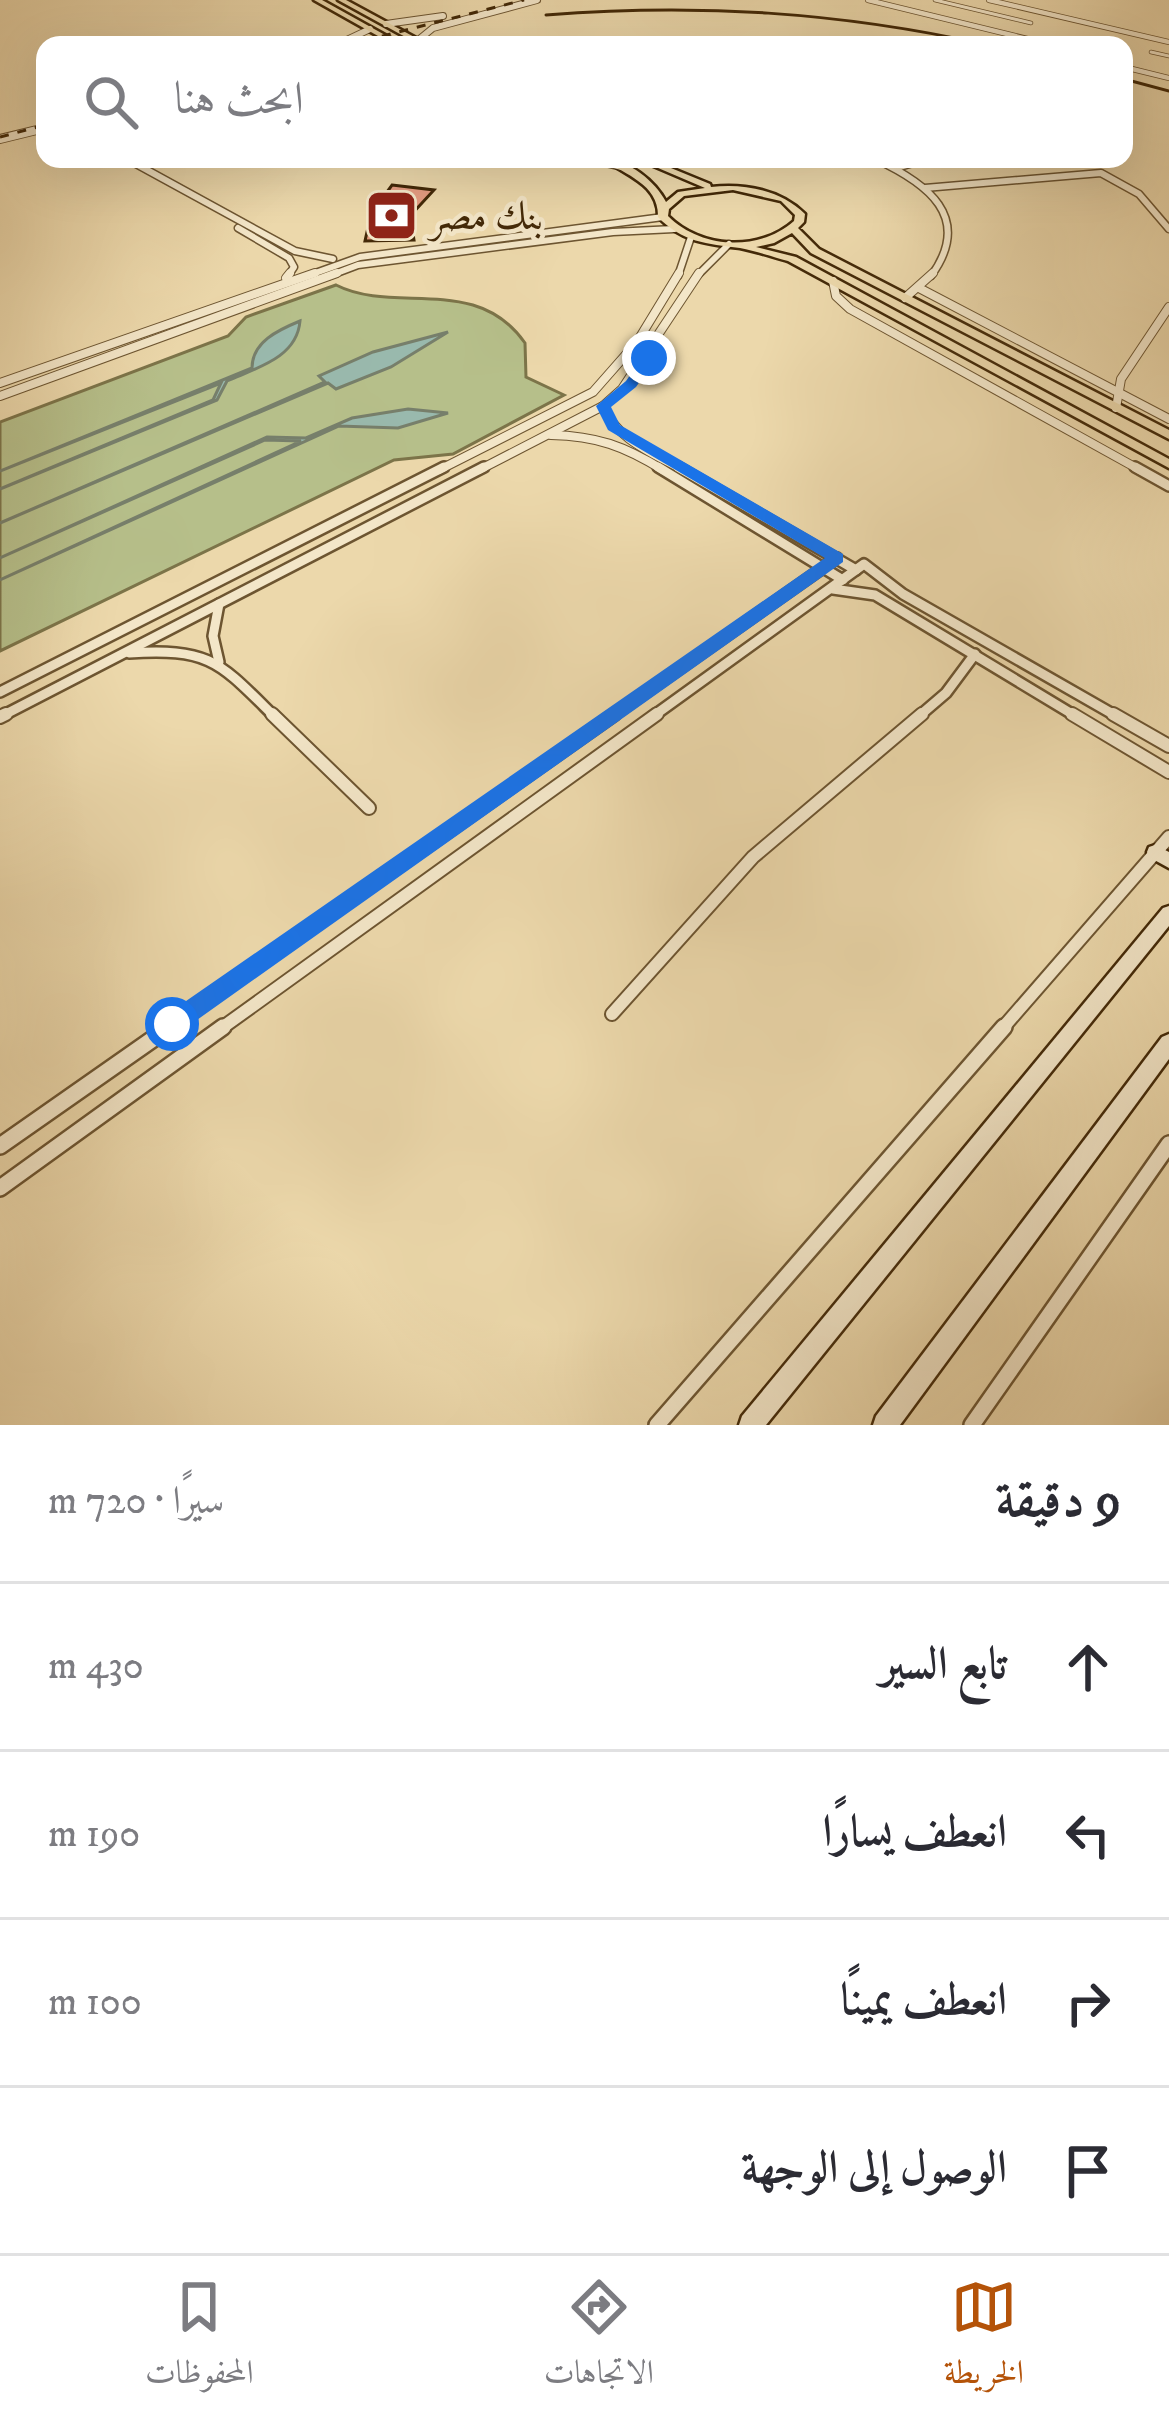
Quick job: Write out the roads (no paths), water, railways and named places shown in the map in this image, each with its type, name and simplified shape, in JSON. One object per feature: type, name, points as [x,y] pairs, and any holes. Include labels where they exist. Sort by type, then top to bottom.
[{"type":"main road","points":[[316,0],[383,36]]},
{"type":"main road","points":[[341,0],[408,36]]},
{"type":"main road","points":[[624,168],[653,186],[674,229],[691,237],[777,253],[1169,464]]},
{"type":"main road","points":[[658,168],[714,188]]},
{"type":"main road","points":[[663,212],[681,194],[714,188],[752,189],[784,199],[800,214],[794,230],[769,240],[731,244]]},
{"type":"main road","points":[[794,230],[815,251],[1169,435]]},
{"type":"main road","points":[[1065,428],[1082,416]]},
{"type":"main road","points":[[752,1425],[1169,913]]},
{"type":"main road","points":[[885,1425],[1169,1043]]},
{"type":"street","points":[[386,24],[418,22],[506,0]]},
{"type":"street","points":[[427,36],[433,28],[537,0]]},
{"type":"street","points":[[853,0],[1013,36]]},
{"type":"street","points":[[868,0],[1001,36]]},
{"type":"street","points":[[879,0],[910,12]]},
{"type":"street","points":[[935,0],[1031,23]]},
{"type":"street","points":[[989,0],[1169,40]]},
{"type":"street","points":[[998,0],[1169,40]]},
{"type":"street","points":[[355,36],[370,29]]},
{"type":"street","points":[[1151,52],[1169,56]]},
{"type":"street","points":[[1133,67],[1169,76]]},
{"type":"street","points":[[0,130],[36,120]]},
{"type":"street","points":[[0,139],[36,130]]},
{"type":"street","points":[[135,168],[301,254],[324,259],[663,212]]},
{"type":"street","points":[[142,168],[290,258],[293,270],[278,283]]},
{"type":"street","points":[[896,168],[925,188],[948,220],[951,242],[941,266],[904,298]]},
{"type":"street","points":[[925,188],[1101,173],[1139,194],[1169,229]]},
{"type":"street","points":[[0,396],[358,265],[534,241],[674,229]]},
{"type":"street","points":[[0,692],[593,392],[632,350],[688,256],[691,237]]},
{"type":"street","points":[[0,717],[603,406],[638,376],[710,258],[731,244]]},
{"type":"street","points":[[0,383],[360,256]]},
{"type":"street","points":[[833,281],[836,296],[850,309],[1169,486]]},
{"type":"street","points":[[919,288],[1169,418]]},
{"type":"street","points":[[1116,407],[1117,392],[1169,307]]},
{"type":"street","points":[[1156,326],[1169,329]]},
{"type":"street","points":[[603,406],[620,433],[1169,746]]},
{"type":"street","points":[[548,435],[583,434],[626,446],[843,580]]},
{"type":"street","points":[[0,1146],[837,558]]},
{"type":"street","points":[[0,1188],[860,567]]},
{"type":"street","points":[[830,589],[875,596],[1169,772]]},
{"type":"street","points":[[218,662],[213,636],[219,604]]},
{"type":"street","points":[[120,655],[177,650],[218,662],[369,808]]},
{"type":"street","points":[[612,1014],[753,857],[939,699],[975,654]]},
{"type":"street","points":[[657,1425],[1162,856],[1169,837]]},
{"type":"street","points":[[972,1425],[1169,1144]]},
{"type":"tram line","points":[[546,15],[658,10],[768,13],[943,36]]},
{"type":"tram line","points":[[1133,81],[1169,91]]},
{"type":"railway","points":[[382,36],[524,0]]},
{"type":"railway","points":[[0,137],[36,127]]},
{"type":"place","name":"بنك مصر","points":[[391,215]]}]
